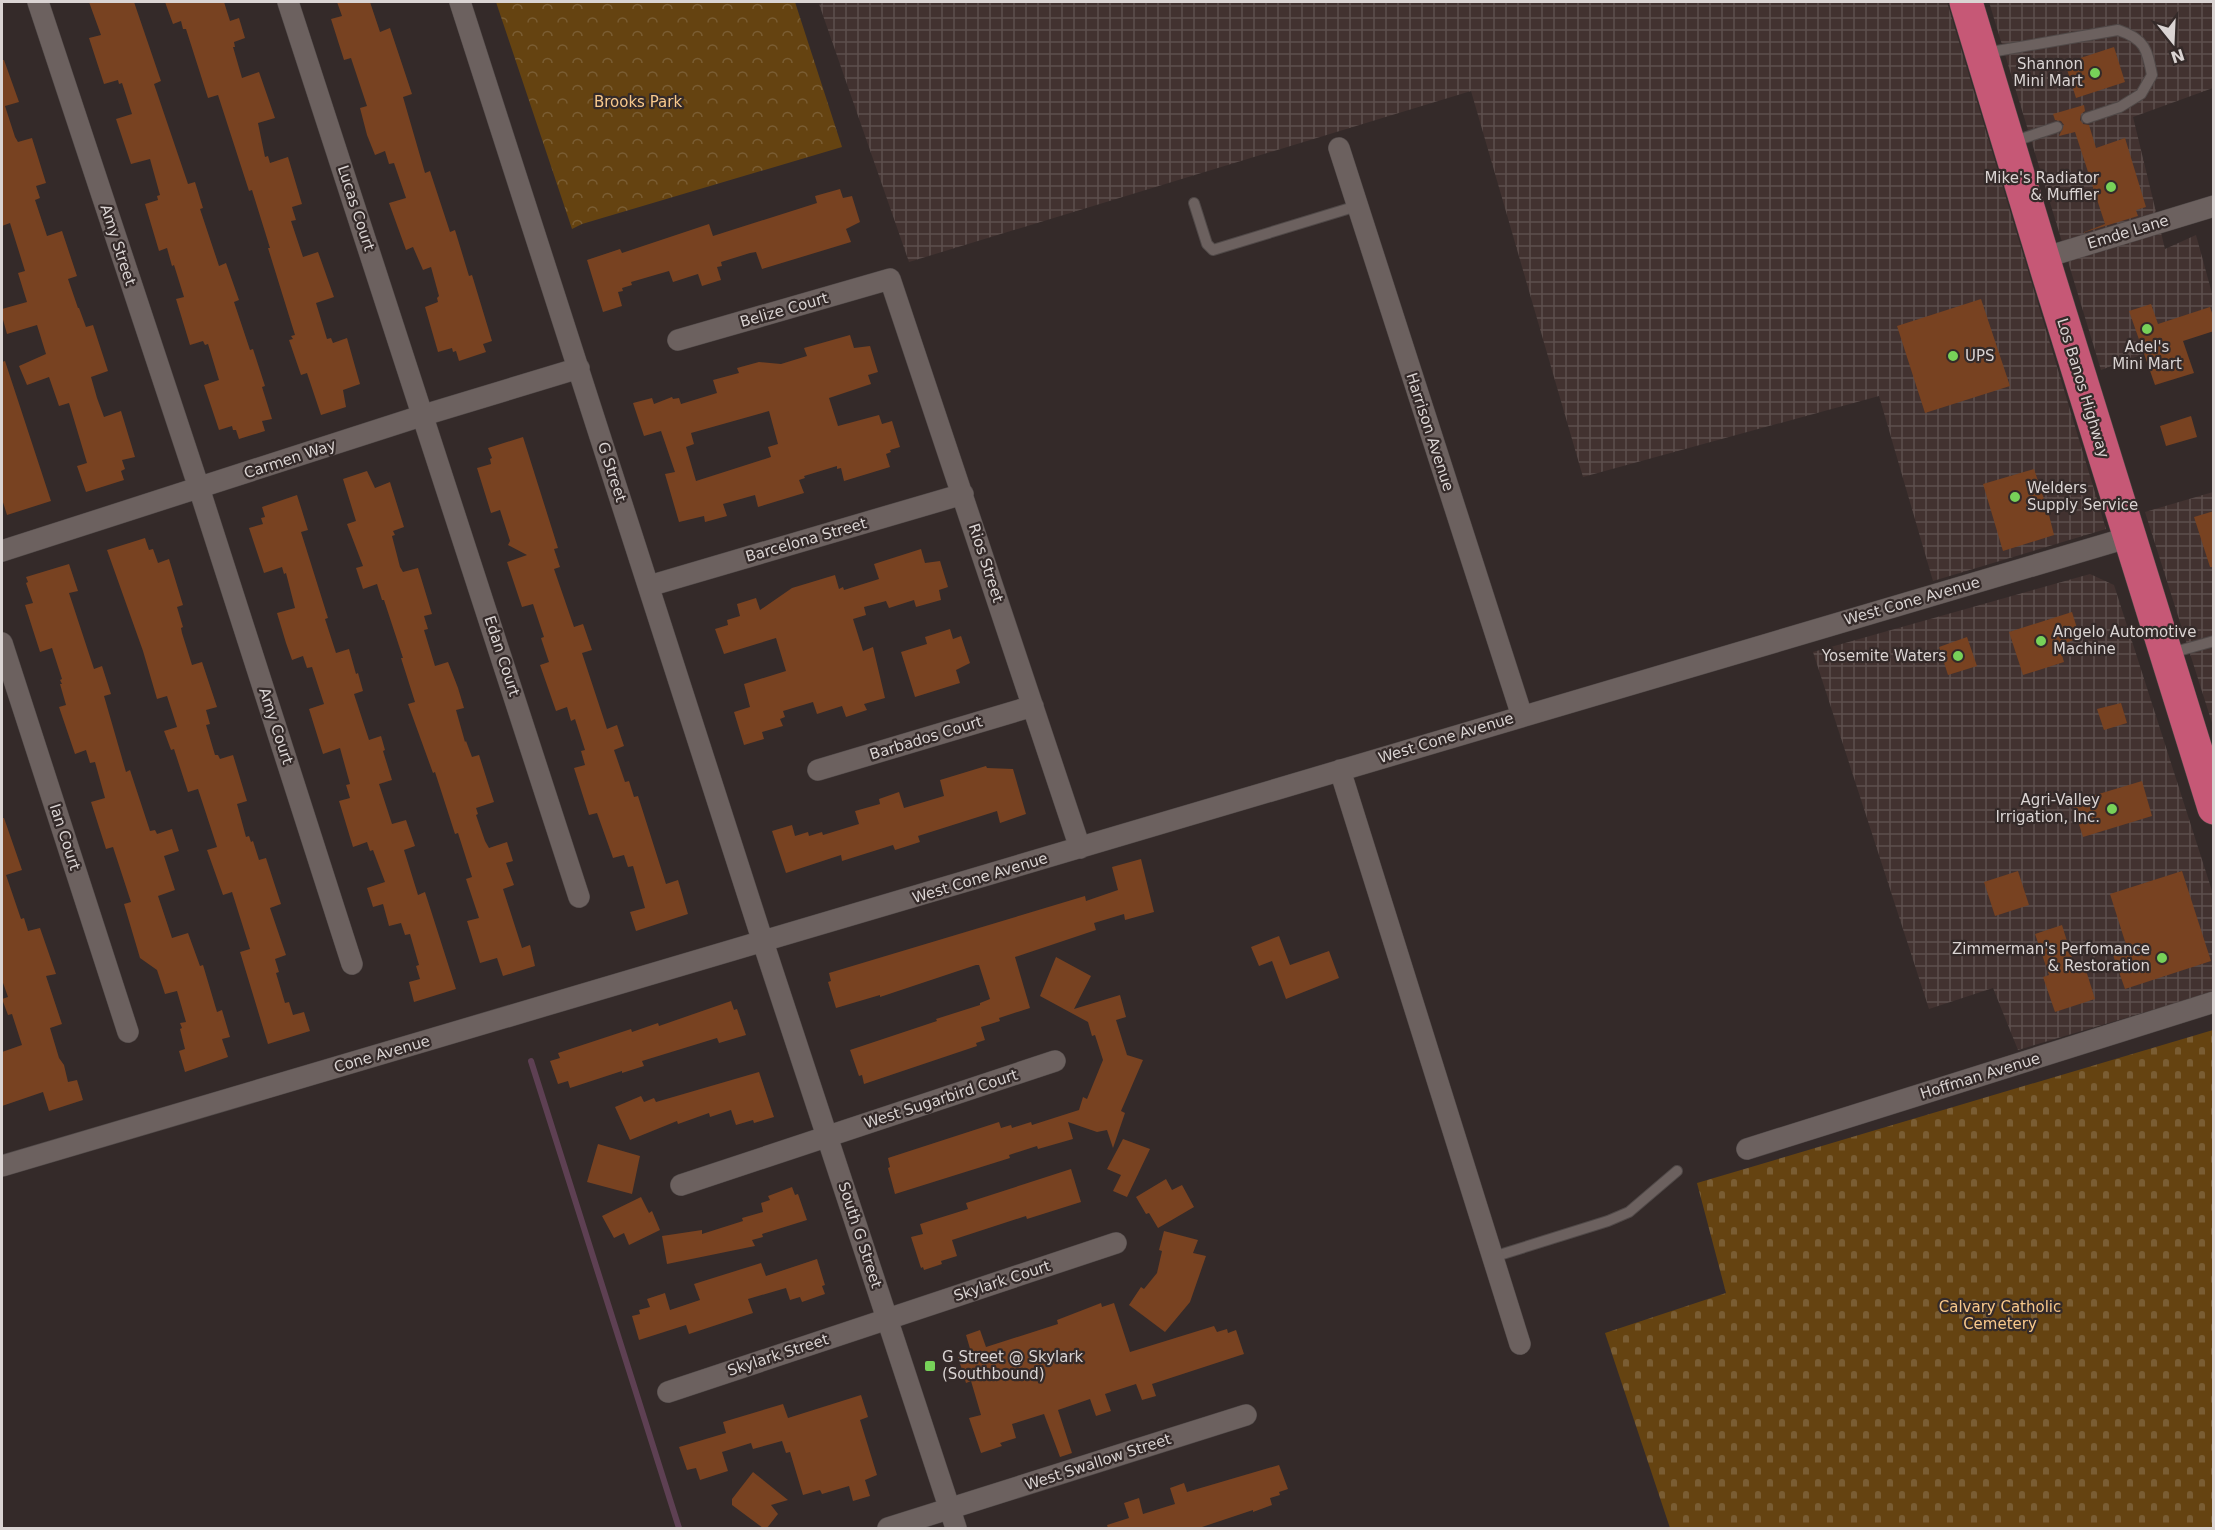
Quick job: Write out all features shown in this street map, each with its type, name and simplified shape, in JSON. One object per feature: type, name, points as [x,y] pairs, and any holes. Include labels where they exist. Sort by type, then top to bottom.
[{"type":"highway","name":"Los Banos Highway","points":[[1966,2],[2043,258],[2213,802]]},
{"type":"street","name":"Amy Street","points":[[38,2],[199,488]]},
{"type":"street","name":"Lucas Court","points":[[288,2],[424,416]]},
{"type":"street","name":"G Street","points":[[460,2],[763,942]]},
{"type":"street","name":"Harrison Avenue","points":[[1339,148],[1521,716]]},
{"type":"street","name":"Emde Lane","points":[[2043,258],[2214,207]]},
{"type":"street","name":"Belize Court","points":[[678,340],[890,279]]},
{"type":"street","name":"Rios Street","points":[[890,279],[1080,848]]},
{"type":"street","name":"Carmen Way","points":[[2,551],[424,416],[579,369]]},
{"type":"street","name":"Edan Court","points":[[424,416],[579,897]]},
{"type":"street","name":"Amy Court","points":[[199,488],[352,964]]},
{"type":"street","name":"Barcelona Street","points":[[649,586],[963,494]]},
{"type":"street","name":"West Cone Avenue","points":[[763,942],[2130,537]]},
{"type":"street","name":"Ian Court","points":[[2,643],[128,1032]]},
{"type":"street","name":"Barbados Court","points":[[818,770],[1033,706]]},
{"type":"street","points":[[1340,770],[1520,1344]]},
{"type":"street","name":"South G Street","points":[[763,942],[957,1528]]},
{"type":"street","name":"Cone Avenue","points":[[2,1166],[763,942]]},
{"type":"street","name":"Hoffman Avenue","points":[[1746,1149],[2214,1002]]},
{"type":"street","name":"West Sugarbird Court","points":[[681,1185],[1055,1061]]},
{"type":"street","name":"Skylark Court","points":[[888,1319],[1116,1243]]},
{"type":"street","name":"Skylark Street","points":[[668,1392],[888,1319]]},
{"type":"street","name":"West Swallow Street","points":[[888,1528],[1245,1415]]},
{"type":"lane","points":[[1982,54],[2118,30],[2136,36],[2148,54],[2152,75],[2141,94],[2120,107],[2087,118]]},
{"type":"lane","points":[[2008,143],[2057,127]]},
{"type":"lane","points":[[1194,203],[1207,244],[1213,250],[1358,206]]},
{"type":"lane","points":[[2166,655],[2214,641]]},
{"type":"lane","points":[[1493,1257],[1608,1221],[1629,1212],[1677,1171]]},
{"type":"shaded area","points":[[828,2],[1947,2],[2106,529],[1933,581],[1879,396],[1583,477],[1471,91],[909,262],[819,4]]},
{"type":"shaded area","points":[[1989,2],[2213,2],[2213,88],[2133,117],[2165,249],[2196,235],[2213,297],[2213,328],[2101,370]]},
{"type":"shaded area","points":[[2213,492],[2213,726],[2145,512]]},
{"type":"shaded area","points":[[2090,574],[2114,585],[2213,894],[2213,992],[2018,1050],[1993,988],[1929,1009],[1813,652]]},
{"type":"green space","name":"Brooks Park","points":[[496,2],[795,2],[842,147],[582,224],[572,229]]},
{"type":"green space","name":"Calvary Catholic Cemetery","points":[[2213,1030],[2213,1528],[1670,1528],[1605,1333],[1726,1293],[1697,1183]]},
{"type":"building","points":[[89,2],[134,2],[161,81],[154,84],[188,184],[195,182],[203,208],[200,209],[219,266],[226,263],[239,300],[234,302],[250,350],[253,349],[265,386],[262,387],[272,419],[262,421],[265,431],[239,439],[232,426],[219,430],[204,385],[219,380],[208,344],[205,345],[203,341],[190,345],[176,299],[184,297],[174,265],[172,266],[167,248],[159,251],[145,204],[158,200],[157,196],[160,195],[150,159],[131,164],[116,119],[132,114],[122,83],[119,84],[118,80],[104,84],[89,38],[101,35]]},
{"type":"building","points":[[165,2],[224,2],[230,21],[239,18],[245,38],[234,42],[235,47],[233,47],[242,78],[259,72],[275,118],[258,123],[265,157],[268,156],[270,163],[288,157],[302,204],[292,207],[296,220],[291,221],[303,257],[318,252],[334,297],[316,303],[327,339],[331,338],[333,343],[347,338],[360,384],[343,390],[346,407],[321,415],[307,373],[301,375],[289,340],[295,335],[268,248],[270,248],[218,95],[208,98],[186,29],[183,29],[181,21],[173,24]]},
{"type":"building","points":[[337,2],[370,2],[380,32],[390,28],[412,94],[403,97],[425,173],[430,171],[450,232],[455,230],[469,276],[472,275],[492,341],[483,344],[486,352],[459,361],[456,351],[453,352],[452,348],[438,352],[425,307],[438,302],[439,296],[431,267],[423,270],[413,247],[406,250],[389,203],[406,198],[394,163],[389,164],[385,151],[375,155],[367,135],[360,108],[367,106],[351,58],[344,60],[331,19],[342,16]]},
{"type":"building","name":"Shannon Mini Mart","points":[[2114,47],[2125,82],[2076,98],[2065,63]]},
{"type":"building","points":[[2,60],[4,60],[19,102],[5,106],[15,137],[18,142],[32,138],[46,183],[36,186],[40,198],[35,200],[47,236],[62,231],[77,276],[68,279],[86,327],[93,325],[108,371],[91,377],[97,398],[104,417],[121,411],[135,457],[122,460],[125,469],[121,471],[124,480],[86,492],[77,466],[87,463],[69,403],[59,406],[49,377],[27,385],[19,366],[46,354],[37,325],[7,334],[2,316],[2,309],[27,302],[18,273],[25,271],[10,223],[2,226]]},
{"type":"building","name":"Mike's Radiator & Muffler","points":[[2084,105],[2085,111],[2081,114],[2080,120],[2083,124],[2089,125],[2096,148],[2125,138],[2146,207],[2136,210],[2138,216],[2082,233],[2105,224],[2075,132],[2059,136],[2064,125],[2061,121],[2055,120],[2053,114]]},
{"type":"building","points":[[840,189],[843,198],[852,196],[860,222],[846,229],[851,242],[762,269],[756,252],[750,253],[721,262],[722,266],[717,267],[721,280],[702,286],[698,274],[673,282],[669,271],[631,282],[632,285],[618,292],[622,306],[603,312],[587,260],[620,249],[622,253],[709,224],[713,236],[817,203],[815,196]]},
{"type":"building","name":"UPS","points":[[1981,299],[2010,386],[1925,413],[1897,326]]},
{"type":"building","points":[[2151,304],[2158,324],[2210,307],[2214,319],[2214,331],[2183,341],[2194,373],[2155,385],[2129,311]]},
{"type":"building","points":[[850,335],[854,348],[870,346],[878,372],[868,375],[871,384],[829,398],[838,426],[879,415],[882,424],[892,421],[900,447],[886,454],[890,467],[844,481],[841,468],[837,469],[837,466],[804,476],[805,478],[799,480],[804,493],[758,507],[755,495],[723,504],[727,516],[705,522],[704,516],[679,522],[665,474],[675,472],[661,431],[644,436],[633,403],[652,398],[654,404],[672,397],[673,399],[679,398],[681,404],[717,393],[713,380],[739,373],[737,368],[759,362],[781,364],[807,356],[804,348]],"holes":[[[769,411],[778,444],[768,447],[771,457],[696,481],[686,447],[694,444],[691,433]]]},
{"type":"building","points":[[5,361],[51,501],[7,515],[2,499],[2,362]]},
{"type":"building","points":[[2191,416],[2197,437],[2166,446],[2160,426]]},
{"type":"building","points":[[523,437],[558,548],[554,549],[560,567],[554,569],[574,627],[583,624],[592,650],[582,653],[607,729],[617,725],[624,746],[614,750],[625,782],[629,781],[634,797],[638,796],[666,884],[678,880],[688,914],[636,931],[630,912],[645,908],[633,866],[628,867],[624,855],[613,858],[597,813],[589,815],[574,768],[585,765],[581,751],[585,750],[575,719],[571,721],[567,707],[556,711],[540,665],[549,662],[541,638],[544,637],[533,604],[522,607],[507,562],[527,555],[508,545],[510,541],[500,510],[491,513],[477,468],[491,464],[490,459],[492,458],[488,448]]},
{"type":"building","name":"Welders Supply Service","points":[[2034,469],[2054,535],[2003,551],[1983,484]]},
{"type":"building","points":[[367,471],[375,488],[390,482],[404,527],[393,531],[395,535],[392,536],[400,567],[403,572],[418,568],[432,614],[424,616],[428,629],[424,630],[435,666],[448,662],[458,688],[464,708],[456,710],[465,742],[472,757],[479,755],[494,802],[476,808],[478,814],[476,815],[485,841],[489,848],[507,842],[513,861],[506,863],[514,885],[503,889],[522,948],[530,945],[535,966],[503,976],[497,958],[480,963],[467,921],[479,918],[466,879],[472,877],[458,833],[455,834],[435,772],[433,773],[408,704],[415,702],[384,600],[382,600],[377,584],[363,589],[356,568],[363,566],[347,524],[356,521],[343,479]]},
{"type":"building","points":[[297,495],[308,530],[301,532],[328,618],[325,619],[336,653],[349,649],[356,674],[358,673],[363,691],[354,694],[369,740],[381,736],[392,780],[379,784],[392,824],[406,820],[415,846],[404,850],[418,895],[425,892],[456,989],[414,1002],[409,982],[420,979],[416,966],[419,965],[410,934],[405,935],[401,923],[389,926],[383,904],[373,907],[367,888],[385,882],[373,850],[370,851],[367,842],[353,847],[339,801],[350,798],[346,785],[350,784],[340,748],[323,754],[309,709],[324,704],[312,667],[307,668],[303,656],[292,660],[277,613],[295,608],[286,573],[284,574],[282,567],[264,573],[249,528],[263,524],[261,518],[265,517],[262,507]]},
{"type":"building","points":[[2214,511],[2214,567],[2210,567],[2194,517]]},
{"type":"building","points":[[145,538],[149,550],[153,549],[158,563],[169,559],[183,605],[177,607],[192,665],[202,662],[217,707],[206,710],[210,724],[206,725],[215,755],[218,755],[220,759],[233,755],[247,801],[237,804],[246,837],[249,836],[251,842],[253,841],[259,860],[266,858],[281,904],[270,908],[286,955],[275,959],[279,972],[276,973],[285,1003],[289,1002],[293,1015],[304,1012],[310,1031],[268,1044],[240,952],[250,949],[232,892],[223,895],[207,850],[217,847],[198,789],[188,792],[174,749],[171,750],[164,731],[177,727],[167,696],[157,699],[143,651],[107,550]]},
{"type":"building","points":[[921,549],[925,563],[940,561],[948,587],[939,590],[941,600],[916,607],[914,600],[889,608],[886,601],[864,607],[866,615],[853,619],[863,651],[873,647],[885,698],[864,704],[867,710],[846,717],[842,706],[817,714],[813,702],[783,711],[785,717],[780,719],[783,726],[762,732],[764,739],[744,745],[734,712],[750,707],[744,684],[786,671],[776,638],[724,654],[715,629],[728,625],[727,620],[740,616],[737,604],[756,598],[760,610],[792,588],[835,575],[839,589],[843,587],[844,590],[879,579],[874,564]]},
{"type":"building","points":[[69,564],[78,591],[69,593],[94,669],[102,666],[111,694],[104,696],[126,772],[130,770],[150,831],[155,830],[157,834],[172,829],[179,851],[164,856],[175,890],[158,896],[172,938],[188,933],[200,966],[203,965],[217,1012],[222,1010],[230,1037],[222,1039],[228,1057],[185,1072],[179,1051],[185,1049],[180,1023],[186,1022],[177,991],[165,994],[157,970],[140,958],[124,904],[131,902],[113,847],[106,849],[91,802],[105,798],[95,762],[90,763],[86,750],[75,754],[59,707],[66,705],[60,684],[62,684],[60,680],[62,679],[52,648],[40,652],[25,605],[33,603],[26,577]]},
{"type":"building","name":"Angelo Automotive Machine","points":[[2072,612],[2080,638],[2059,645],[2064,662],[2023,675],[2009,632]]},
{"type":"building","points":[[950,629],[953,639],[961,636],[970,663],[956,670],[960,683],[915,697],[901,652],[927,644],[925,637]]},
{"type":"building","name":"Yosemite Waters","points":[[1967,637],[1977,666],[1948,675],[1939,647]]},
{"type":"building","points":[[2121,703],[2127,723],[2104,730],[2097,709]]},
{"type":"building","points":[[986,766],[987,768],[1013,769],[1026,814],[1000,823],[997,811],[918,836],[920,842],[895,850],[893,845],[842,861],[841,855],[786,873],[772,831],[792,825],[795,836],[808,832],[809,836],[822,832],[823,835],[859,824],[855,811],[880,804],[879,799],[899,792],[904,808],[944,796],[940,780]]},
{"type":"building","name":"Agri-Valley Irrigation, Inc.","points":[[2142,781],[2152,816],[2083,837],[2072,802]]},
{"type":"building","points":[[2,818],[4,818],[22,870],[6,875],[21,919],[24,918],[28,931],[40,928],[56,974],[46,976],[62,1024],[50,1028],[68,1082],[77,1080],[83,1100],[49,1111],[43,1092],[2,1106],[2,1052],[22,1045],[12,1014],[8,1015],[2,999],[8,997],[2,980]]},
{"type":"building","points":[[1141,859],[1154,912],[1125,920],[1124,914],[1094,923],[1096,930],[1015,957],[1030,1008],[999,1018],[1000,1021],[981,1027],[985,1040],[976,1043],[977,1046],[864,1084],[850,1050],[937,1021],[936,1019],[980,1005],[990,999],[979,965],[976,965],[880,997],[880,995],[836,1008],[828,982],[831,981],[829,973],[1085,896],[1086,901],[1118,890],[1112,867]]},
{"type":"building","points":[[2018,871],[2029,905],[1995,916],[1984,882]]},
{"type":"building","points":[[2182,871],[2211,961],[2125,989],[2113,955],[2128,951],[2110,894]]},
{"type":"building","points":[[2062,925],[2075,967],[2084,964],[2095,999],[2055,1012],[2043,977],[2049,975],[2035,934]]},
{"type":"building","points":[[1279,936],[1290,965],[1329,951],[1339,978],[1286,999],[1272,961],[1259,966],[1251,947]]},
{"type":"building","points":[[1056,957],[1091,976],[1074,1009],[1120,995],[1126,1017],[1116,1020],[1127,1055],[1143,1060],[1121,1111],[1125,1113],[1113,1148],[1107,1130],[1097,1132],[1068,1122],[1073,1139],[1038,1149],[1037,1146],[1009,1155],[1010,1158],[895,1194],[888,1168],[890,1167],[888,1158],[999,1122],[1001,1128],[1011,1125],[1012,1128],[1031,1122],[1032,1125],[1079,1110],[1083,1097],[1087,1099],[1103,1060],[1095,1035],[1092,1036],[1088,1022],[1040,996]]},
{"type":"building","points":[[731,1001],[734,1010],[737,1009],[746,1035],[719,1043],[717,1038],[642,1061],[644,1066],[570,1088],[568,1081],[558,1084],[550,1061],[560,1058],[558,1053],[631,1029],[632,1032],[658,1023],[659,1026]]},
{"type":"building","points":[[759,1072],[774,1117],[754,1123],[753,1120],[736,1125],[731,1110],[710,1117],[709,1113],[678,1124],[677,1121],[630,1140],[615,1107],[641,1096],[644,1102],[654,1098],[656,1102]]},
{"type":"building","points":[[1123,1139],[1150,1149],[1127,1197],[1113,1191],[1121,1175],[1107,1169]]},
{"type":"building","points":[[598,1144],[640,1156],[632,1194],[587,1182]]},
{"type":"building","points":[[1071,1169],[1081,1202],[1027,1219],[1026,1216],[952,1240],[957,1256],[924,1270],[923,1267],[921,1268],[911,1237],[923,1234],[920,1224],[968,1209],[966,1203]]},
{"type":"building","points":[[1166,1179],[1172,1190],[1182,1185],[1194,1207],[1158,1228],[1136,1197]]},
{"type":"building","points":[[792,1187],[795,1195],[798,1194],[807,1220],[762,1234],[763,1237],[752,1240],[755,1246],[667,1264],[662,1236],[702,1230],[702,1234],[743,1221],[742,1218],[763,1212],[761,1203],[770,1200],[768,1196]]},
{"type":"building","points":[[641,1197],[649,1213],[652,1211],[660,1230],[629,1245],[624,1233],[614,1238],[602,1216]]},
{"type":"building","points":[[1164,1231],[1198,1240],[1193,1253],[1206,1256],[1190,1302],[1165,1332],[1129,1305],[1141,1287],[1144,1289],[1157,1273],[1162,1251],[1159,1250]]},
{"type":"building","points":[[817,1259],[825,1285],[822,1286],[825,1294],[802,1302],[800,1297],[790,1300],[786,1288],[748,1299],[753,1313],[689,1334],[686,1325],[639,1340],[632,1316],[640,1314],[639,1310],[650,1307],[647,1299],[665,1293],[670,1310],[700,1300],[694,1284],[761,1263],[766,1276]]},
{"type":"building","points":[[1101,1303],[1102,1307],[1114,1303],[1130,1352],[1214,1326],[1217,1332],[1227,1329],[1228,1333],[1236,1330],[1244,1354],[1152,1384],[1156,1396],[1142,1400],[1136,1384],[1105,1394],[1111,1411],[1096,1416],[1090,1399],[1058,1410],[1072,1453],[1060,1457],[1044,1414],[1012,1424],[1016,1438],[1000,1443],[1002,1446],[981,1453],[969,1418],[981,1415],[971,1381],[966,1383],[958,1357],[971,1352],[966,1335],[980,1330],[986,1347],[1058,1324],[1057,1320]]},
{"type":"building","points":[[861,1395],[868,1417],[860,1420],[877,1475],[865,1480],[870,1496],[853,1501],[849,1486],[822,1494],[820,1490],[803,1495],[790,1452],[786,1453],[782,1441],[753,1449],[751,1443],[722,1452],[728,1471],[700,1480],[696,1468],[687,1470],[679,1447],[726,1433],[723,1422],[783,1404],[788,1418]]},
{"type":"building","points":[[1279,1465],[1288,1489],[1270,1498],[1272,1505],[1253,1512],[1253,1510],[1199,1528],[1108,1528],[1107,1525],[1129,1518],[1124,1503],[1139,1498],[1143,1514],[1175,1504],[1170,1488],[1184,1483],[1187,1492]]},
{"type":"building","points":[[753,1472],[788,1500],[771,1505],[778,1514],[767,1528],[763,1528],[732,1505],[732,1499]]},
{"type":"waterway","points":[[531,1061],[679,1528]]},
{"type":"place","name":"Shannon Mini Mart","points":[[2095,73]]},
{"type":"place","name":"Mike's Radiator & Muffler","points":[[2111,187]]},
{"type":"place","name":"Adel's Mini Mart","points":[[2147,329]]},
{"type":"place","name":"UPS","points":[[1953,356]]},
{"type":"place","name":"Welders Supply Service","points":[[2015,497]]},
{"type":"place","name":"Angelo Automotive Machine","points":[[2041,641]]},
{"type":"place","name":"Yosemite Waters","points":[[1958,656]]},
{"type":"place","name":"Agri-Valley Irrigation, Inc.","points":[[2112,809]]},
{"type":"place","name":"Zimmerman's Perfomance & Restoration","points":[[2162,958]]},
{"type":"place","name":"G Street @ Skylark (Southbound)","points":[[930,1366]]}]
